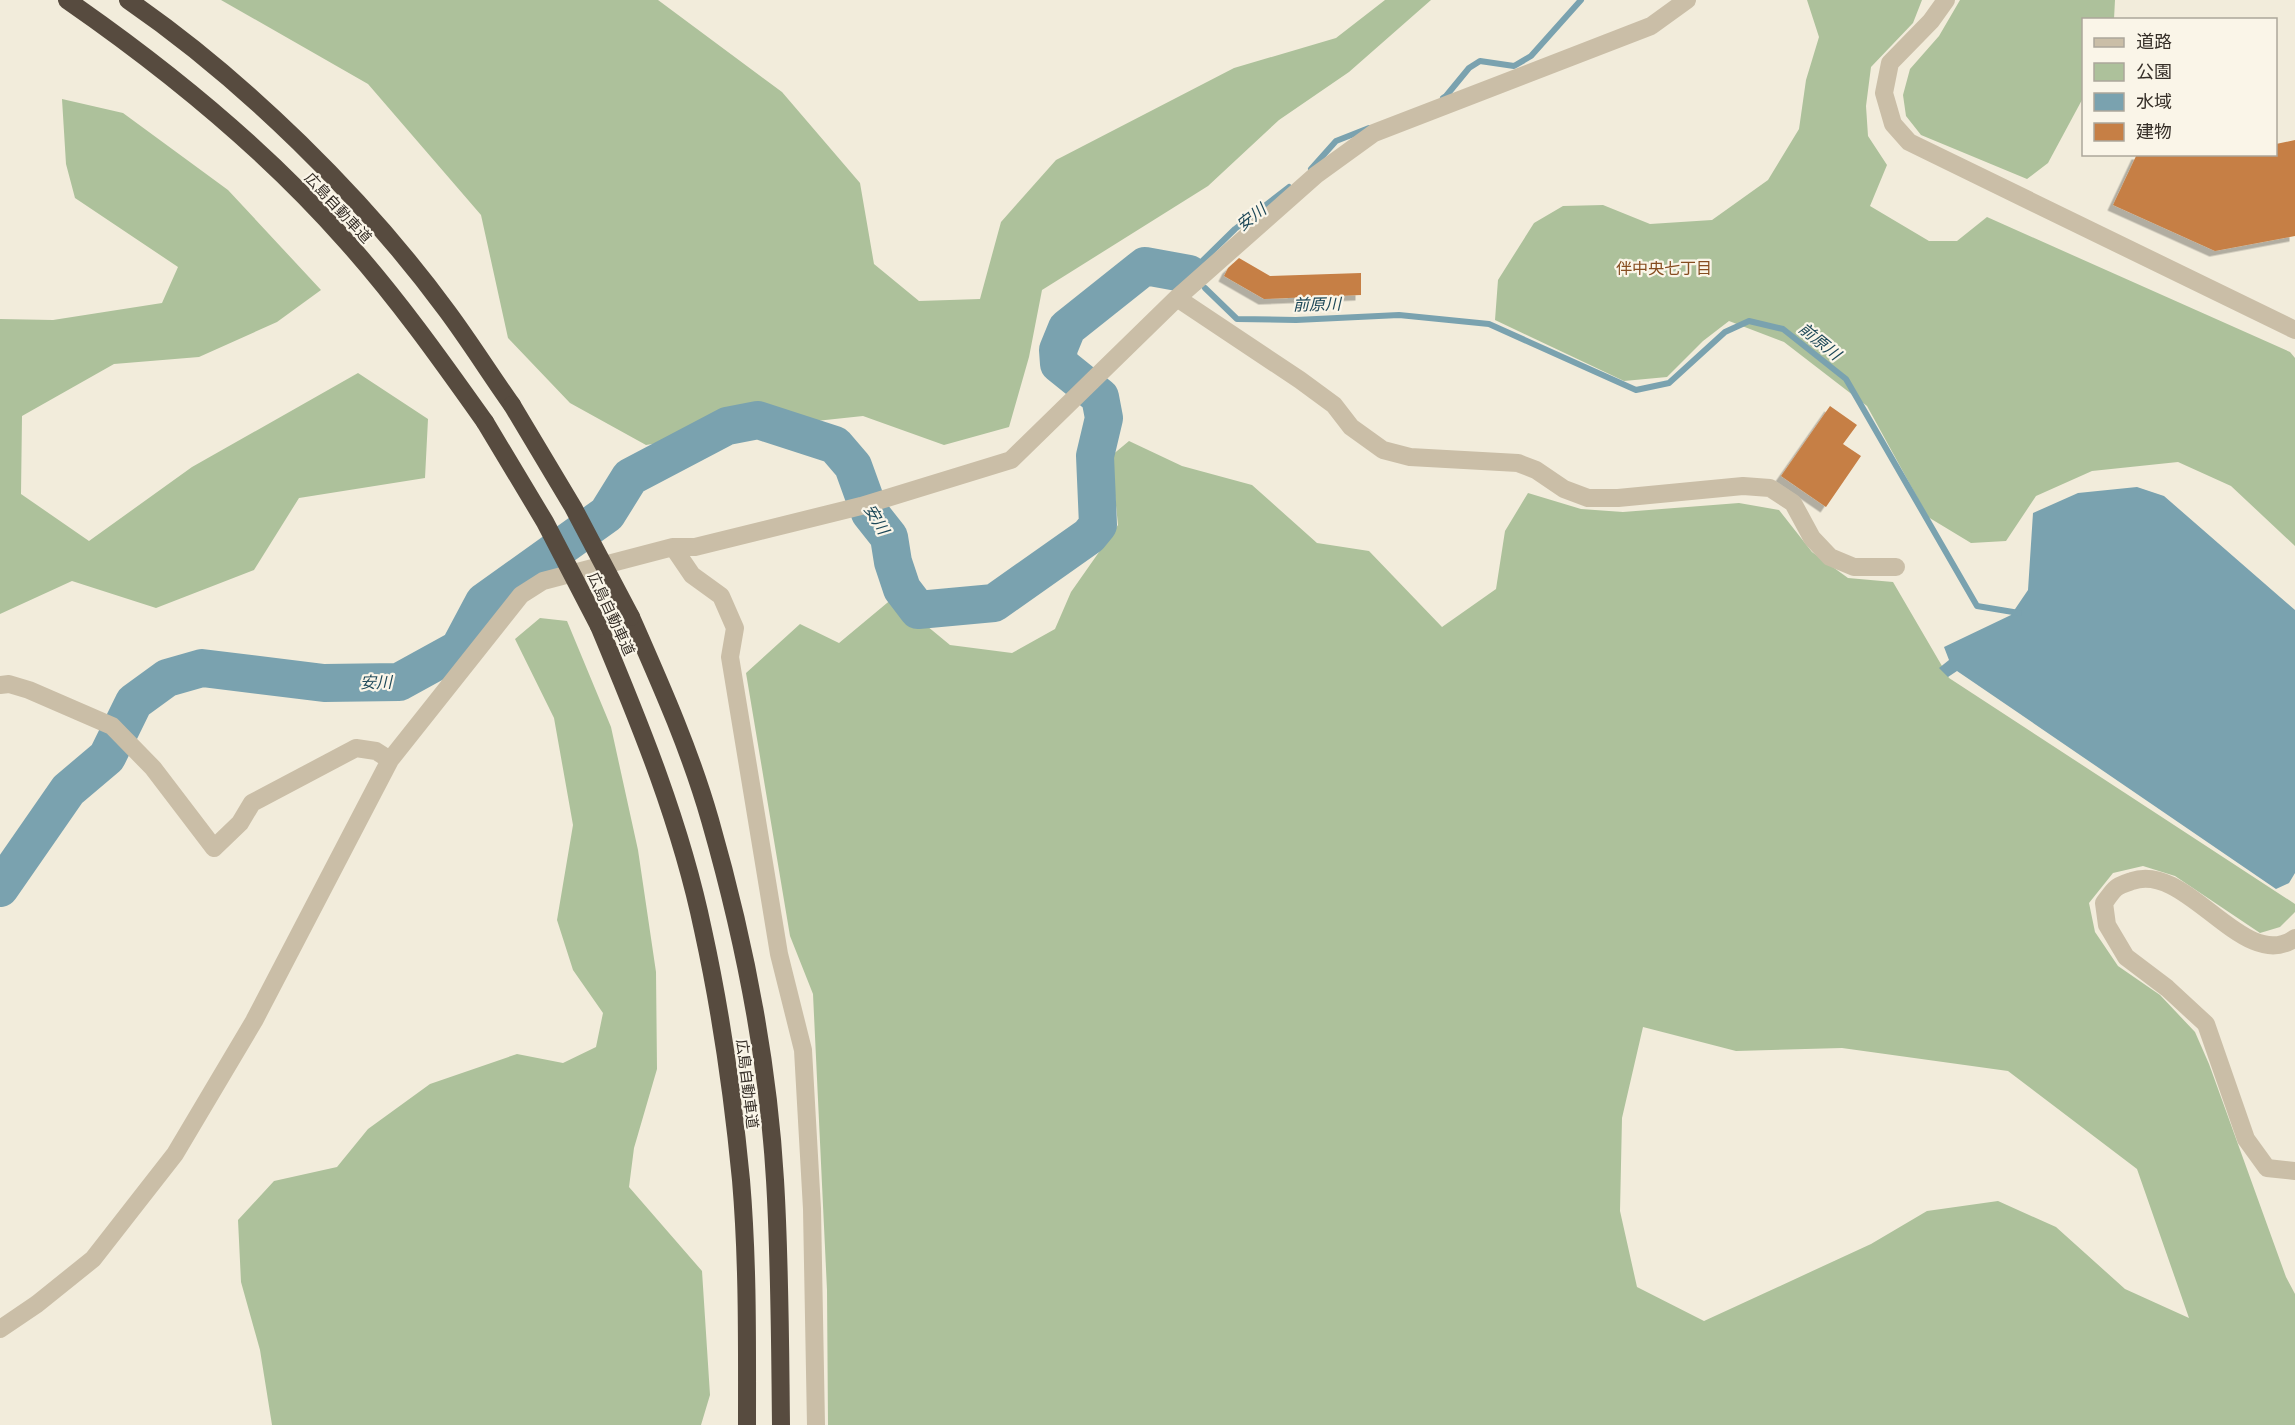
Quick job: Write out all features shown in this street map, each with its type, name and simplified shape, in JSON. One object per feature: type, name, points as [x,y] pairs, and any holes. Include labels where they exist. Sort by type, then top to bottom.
[{"type":"highway","name":"広島自動車道","points":[[67,0],[193,94],[269,162],[346,241],[419,329],[486,422],[545,522],[599,626],[641,726],[676,827],[703,928],[725,1053],[741,1181],[747,1319],[747,1425]]},
{"type":"highway","name":"広島自動車道","points":[[128,0],[216,68],[292,136],[364,210],[447,310],[512,405],[573,507],[631,617],[674,715],[709,818],[736,921],[760,1046],[775,1178],[781,1425]]},
{"type":"street","points":[[1946,0],[1931,21],[1890,63],[1884,93],[1893,124],[1908,142],[2295,330]]},
{"type":"street","points":[[0,1329],[37,1304],[93,1259],[176,1154],[254,1021],[390,760],[520,595],[543,581],[674,547],[695,547],[866,504],[1011,460],[1177,298],[1316,175],[1374,133],[1651,26],[1682,2]]},
{"type":"street","points":[[1177,298],[1334,405],[1351,427],[1383,450],[1410,457],[1518,463],[1536,470],[1564,489],[1588,498],[1618,498],[1743,486],[1770,488],[1793,503],[1812,538],[1830,557],[1854,567],[1896,567]]},
{"type":"street","points":[[674,547],[692,575],[721,596],[735,628],[730,657],[779,954],[803,1050],[812,1209],[816,1425]]},
{"type":"street","points":[[0,685],[9,684],[29,690],[118,731],[153,768],[214,848],[240,823],[252,803],[356,748],[376,751],[390,760]]},
{"type":"street","points":[[2295,938],[2268,946],[2250,939],[2172,885],[2141,878],[2116,887],[2104,903],[2107,925],[2126,957],[2167,987],[2206,1024],[2246,1139],[2267,1167],[2295,1171]]},
{"type":"green space","points":[[221,0],[658,0],[782,92],[860,183],[874,264],[919,301],[980,299],[1001,222],[1056,160],[1234,68],[1336,38],[1385,0],[1431,0],[1349,72],[1279,120],[1208,186],[1042,290],[1029,357],[1009,427],[944,445],[863,416],[760,427],[646,445],[570,403],[508,338],[481,215],[368,84]]},
{"type":"green space","points":[[1807,0],[1922,0],[1913,23],[1871,67],[1866,106],[1868,136],[1887,165],[1870,206],[1929,241],[1957,241],[1987,217],[2290,352],[2295,358],[2295,546],[2231,486],[2178,462],[2092,471],[2036,496],[2006,541],[1971,543],[1928,517],[1867,406],[1784,342],[1729,321],[1703,341],[1667,377],[1624,381],[1495,320],[1498,280],[1534,223],[1563,206],[1603,205],[1650,224],[1712,220],[1768,180],[1799,129],[1806,80],[1819,37]]},
{"type":"green space","points":[[1960,0],[2115,0],[2114,18],[2082,18],[2082,100],[2048,163],[2027,179],[1921,135],[1906,116],[1903,95],[1910,69],[1939,36]]},
{"type":"green space","points":[[62,99],[123,113],[228,190],[321,290],[277,322],[199,357],[114,364],[22,416],[21,494],[89,541],[192,467],[358,373],[428,419],[425,478],[299,498],[254,570],[156,608],[72,581],[0,614],[0,319],[53,320],[162,303],[178,267],[75,198],[66,164]]},
{"type":"green space","points":[[1129,441],[1182,466],[1252,485],[1317,543],[1369,551],[1442,627],[1496,589],[1505,531],[1528,493],[1581,509],[1623,512],[1739,503],[1779,510],[1812,552],[1848,578],[1893,582],[1949,678],[2295,904],[2295,912],[2280,927],[2260,933],[2175,876],[2143,866],[2113,873],[2089,903],[2095,932],[2118,966],[2160,995],[2195,1032],[2209,1064],[2286,1277],[2295,1294],[2295,1425],[828,1425],[827,1290],[813,994],[790,936],[746,673],[800,624],[839,643],[893,598],[950,645],[1012,653],[1055,629],[1071,592],[1118,525],[1111,456]],"holes":[[[1643,1027],[1736,1051],[1842,1048],[2008,1071],[2137,1169],[2189,1318],[2125,1289],[2056,1227],[1998,1201],[1927,1211],[1871,1244],[1704,1321],[1637,1287],[1620,1211],[1622,1118]]]},
{"type":"green space","points":[[540,618],[567,621],[611,727],[638,850],[656,972],[657,1069],[634,1148],[629,1187],[702,1271],[710,1395],[701,1425],[272,1425],[260,1350],[241,1282],[238,1220],[274,1181],[337,1167],[368,1129],[430,1084],[517,1054],[563,1063],[596,1047],[603,1013],[573,970],[557,920],[573,825],[554,718],[515,639]]},
{"type":"water","points":[[2137,487],[2164,496],[2295,610],[2295,873],[2289,883],[2276,889],[1957,671],[1948,677],[1939,668],[1949,660],[1944,647],[2011,615],[2028,590],[2033,513],[2078,493]]},
{"type":"building","points":[[2295,140],[2295,236],[2215,251],[2113,205],[2136,156],[2277,156],[2277,144]]},
{"type":"building","points":[[1239,258],[1270,276],[1361,273],[1361,295],[1264,299],[1224,276],[1228,268]]},
{"type":"building","points":[[1830,406],[1857,425],[1843,444],[1861,456],[1826,507],[1781,476]]},
{"type":"waterway","name":"安川","points":[[1443,98],[1469,68],[1480,61],[1514,66],[1531,56],[1581,0]]},
{"type":"waterway","name":"安川","points":[[1311,169],[1336,141],[1369,128]]},
{"type":"waterway","name":"安川","points":[[1191,275],[1189,274],[1235,229],[1289,187]]},
{"type":"waterway","name":"安川","points":[[0,888],[68,790],[107,757],[134,702],[167,678],[202,668],[324,683],[399,682],[459,649],[484,602],[607,514],[630,477],[727,426],[758,420],[835,445],[853,466],[870,513],[889,537],[893,562],[902,589],[918,610],[994,603],[1089,536],[1098,525],[1095,456],[1104,418],[1100,397],[1059,364],[1058,350],[1067,328],[1145,266],[1189,274]]},
{"type":"waterway","name":"前原川","points":[[1205,288],[1237,319],[1296,320],[1399,315],[1489,324],[1636,390],[1669,383],[1725,332],[1749,321],[1783,329],[1846,379],[1977,606],[2019,613]]},
{"type":"district","name":"伴中央七丁目","points":[[1664,268]]}]
